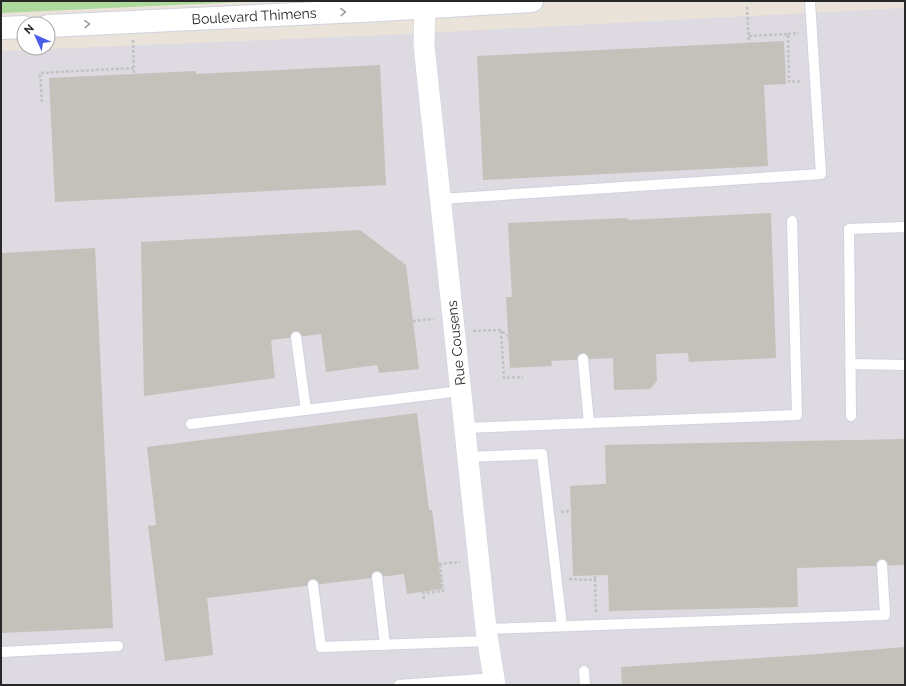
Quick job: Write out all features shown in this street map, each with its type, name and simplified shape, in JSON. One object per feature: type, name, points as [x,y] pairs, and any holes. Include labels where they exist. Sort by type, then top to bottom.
[{"type":"street","name":"Boulevard Thimens","points":[[56,26],[425,4],[532,1]]},
{"type":"street","name":"Rue Cousens","points":[[425,4],[424,45],[487,635],[495,681]]},
{"type":"street","points":[[1,28],[16,27]]},
{"type":"lane","points":[[440,199],[821,174],[810,1]]},
{"type":"lane","points":[[465,428],[797,415],[792,221]]},
{"type":"lane","points":[[851,416],[849,229],[905,227]]},
{"type":"lane","points":[[296,337],[306,410]]},
{"type":"lane","points":[[583,359],[589,423]]},
{"type":"lane","points":[[850,364],[905,365]]},
{"type":"lane","points":[[191,424],[461,391]]},
{"type":"lane","points":[[468,457],[542,454],[562,626]]},
{"type":"lane","points":[[313,585],[320,647],[385,645],[562,626],[885,615],[882,565]]},
{"type":"lane","points":[[377,577],[385,645]]},
{"type":"lane","points":[[1,652],[118,646]]},
{"type":"lane","points":[[584,671],[585,685]]},
{"type":"lane","points":[[399,685],[495,681]]},
{"type":"path","points":[[747,8],[749,43]]},
{"type":"path","points":[[749,36],[788,34],[790,82],[792,82]]},
{"type":"path","points":[[133,38],[134,74]]},
{"type":"path","points":[[42,102],[40,73],[134,68]]},
{"type":"path","points":[[413,321],[441,318]]},
{"type":"path","points":[[472,331],[500,330],[508,336]]},
{"type":"path","points":[[501,331],[504,378],[523,377]]},
{"type":"path","points":[[558,512],[571,511]]},
{"type":"path","points":[[424,599],[423,593],[444,591],[440,564],[463,561]]},
{"type":"path","points":[[595,576],[596,614]]},
{"type":"path","points":[[565,579],[595,580]]},
{"type":"shaded area","points":[[905,8],[905,685],[1,685],[1,51],[16,50],[16,56],[56,56],[56,49],[387,35]]},
{"type":"green space","points":[[1,1],[264,1],[1,13]]},
{"type":"building","points":[[784,41],[786,84],[764,85],[768,166],[483,180],[477,56]]},
{"type":"building","points":[[380,65],[386,185],[55,202],[49,78],[196,71],[196,74]]},
{"type":"building","points":[[771,213],[776,358],[689,362],[688,353],[656,354],[657,381],[650,389],[614,390],[613,358],[551,361],[552,366],[510,368],[506,297],[512,297],[508,223],[627,218],[628,220]]},
{"type":"building","points":[[360,230],[406,265],[419,369],[379,373],[377,365],[326,372],[321,334],[271,340],[275,378],[144,396],[141,242]]},
{"type":"building","points":[[95,248],[113,628],[1,633],[1,253]]},
{"type":"building","points":[[417,413],[429,510],[432,510],[442,589],[407,594],[404,574],[207,598],[213,655],[165,661],[148,526],[156,525],[147,447]]},
{"type":"building","points":[[905,439],[905,565],[797,568],[798,607],[609,611],[608,575],[573,576],[570,486],[606,484],[605,445]]},
{"type":"building","points":[[905,647],[905,685],[622,685],[621,667]]}]
